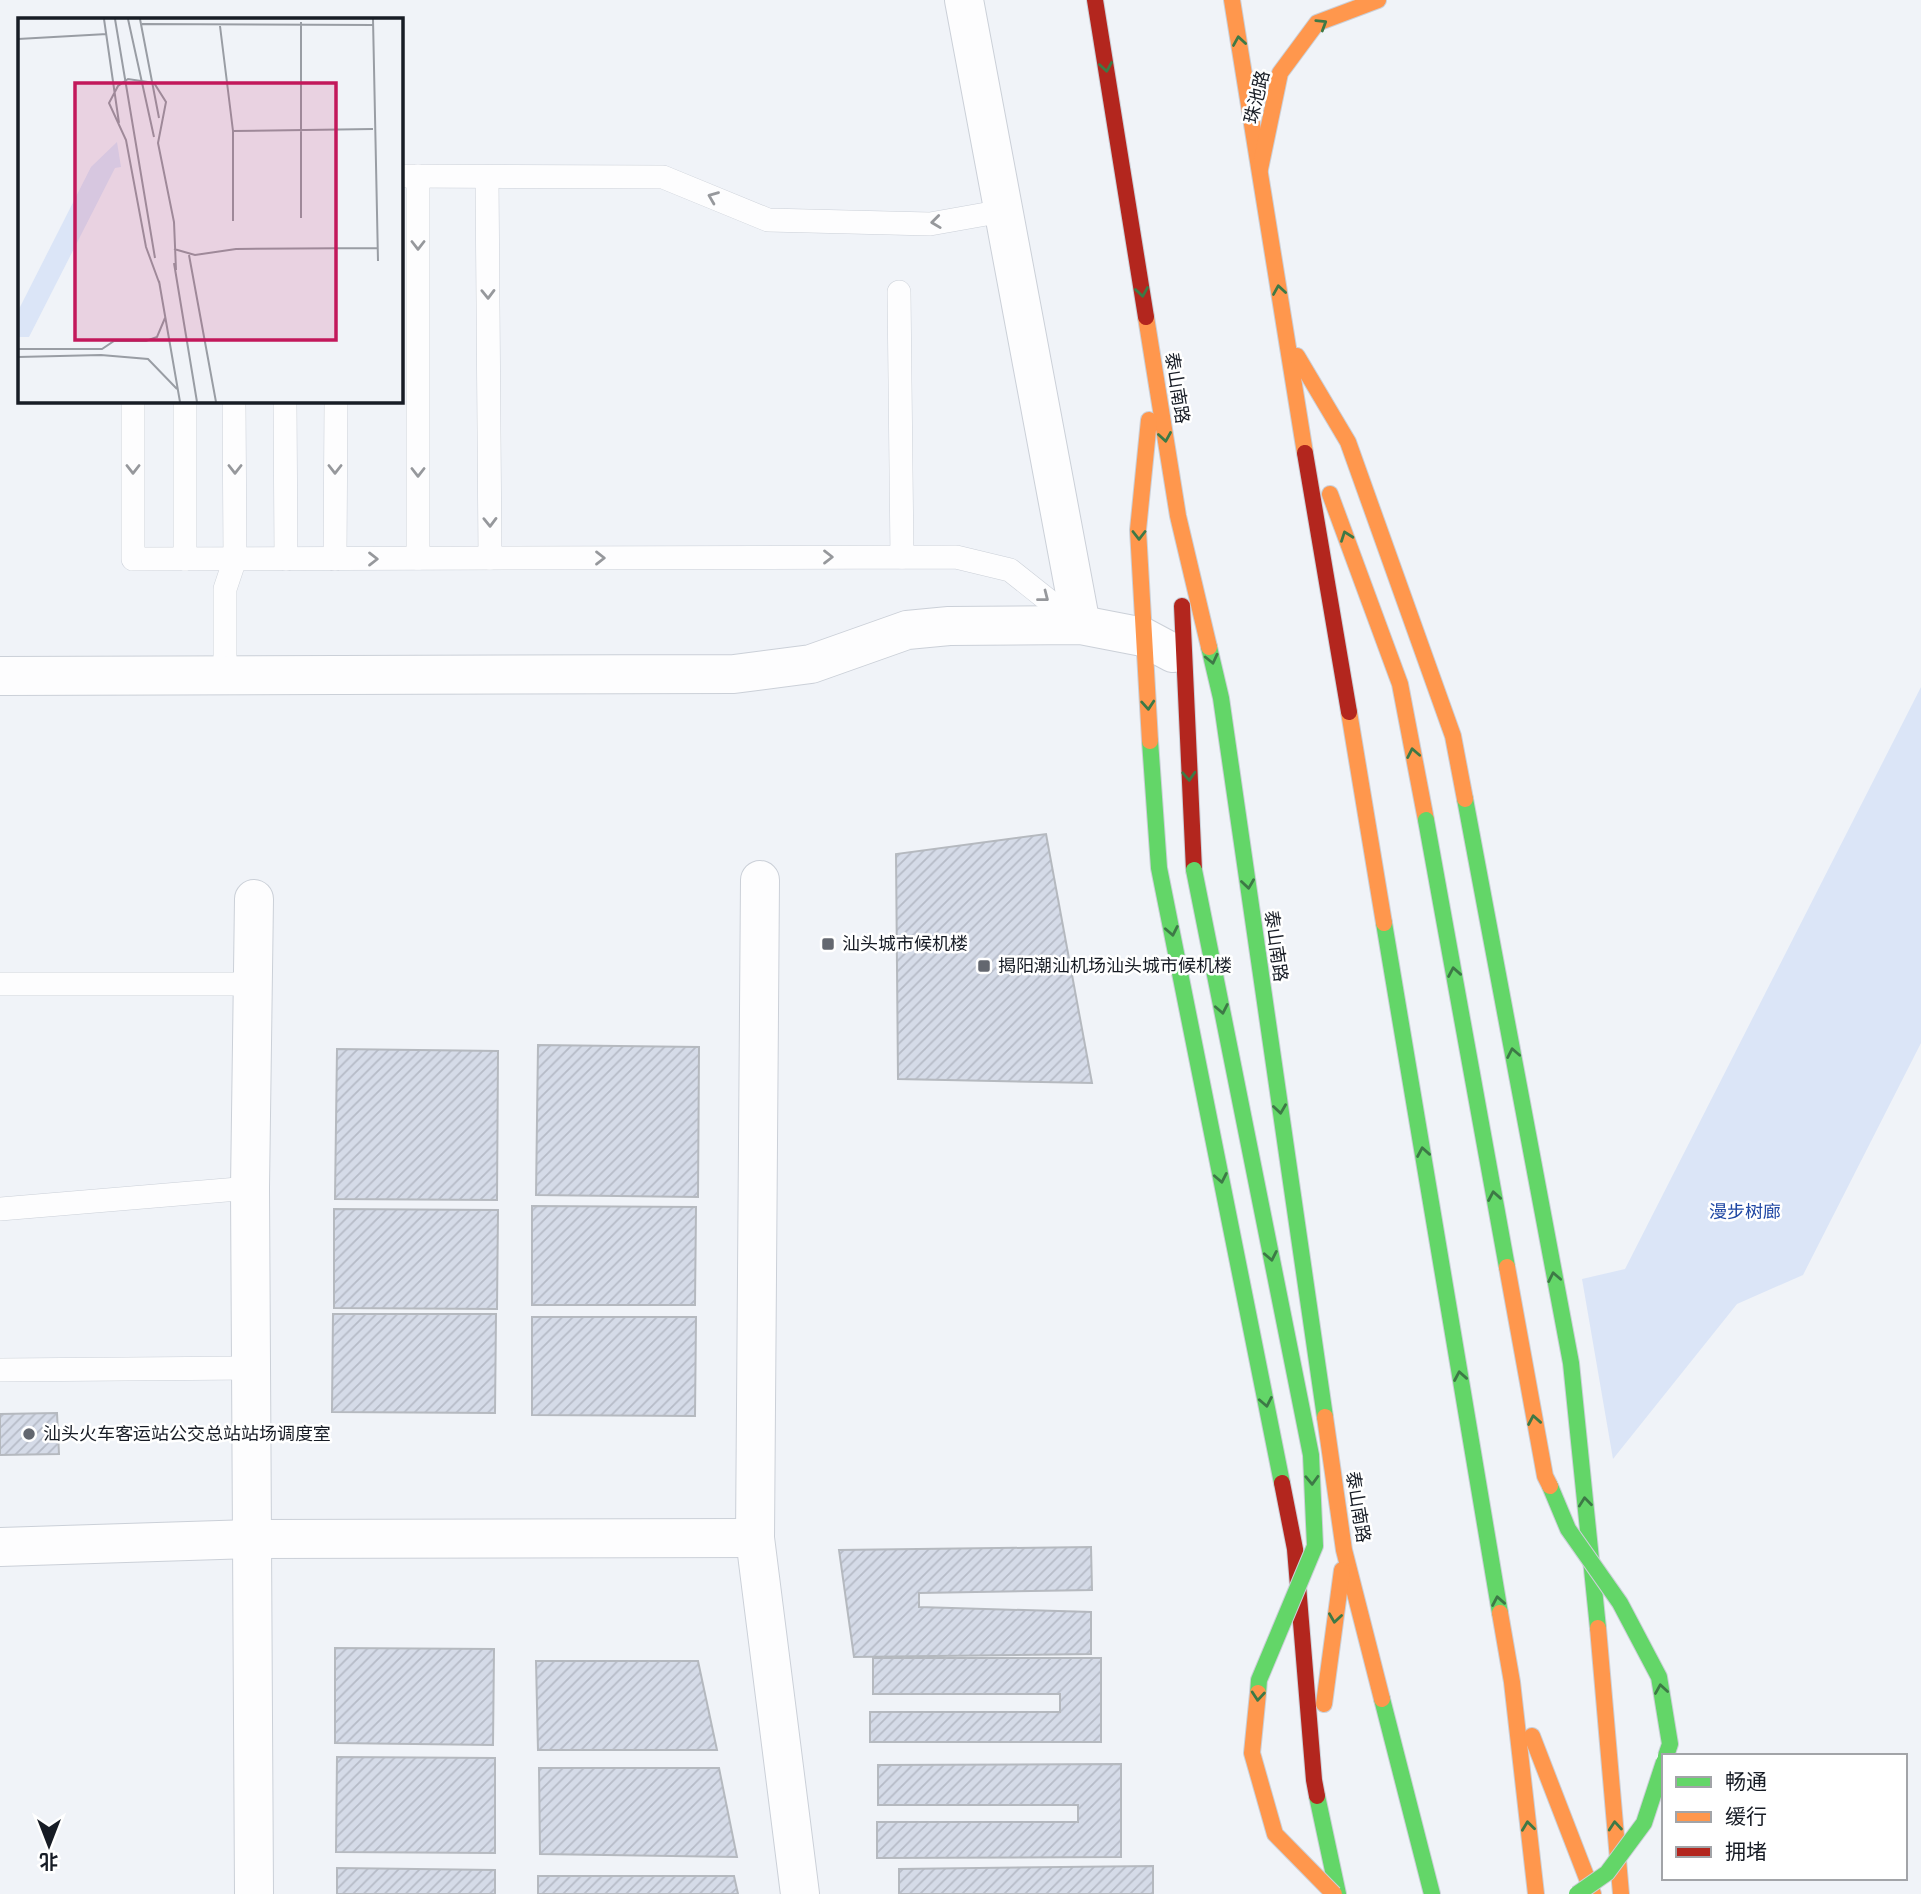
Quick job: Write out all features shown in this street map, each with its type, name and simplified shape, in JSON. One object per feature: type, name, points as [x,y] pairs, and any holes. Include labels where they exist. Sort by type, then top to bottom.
[{"type":"main road","name":"泰山南路","points":[[1095,0],[1178,516],[1221,698],[1344,1550],[1432,1894]]},
{"type":"main road","points":[[1232,0],[1297,405],[1512,1682],[1536,1894]]},
{"type":"main road","name":"珠池路","points":[[1260,171],[1280,73],[1317,23],[1378,0]]},
{"type":"main road","points":[[1286,337],[1348,442],[1453,736],[1571,1363],[1621,1894]]},
{"type":"main road","points":[[1154,370],[1138,530],[1160,868],[1295,1549],[1314,1780],[1336,1894]]},
{"type":"main road","points":[[1297,405],[1400,684],[1545,1476],[1568,1529],[1620,1603],[1659,1677],[1670,1744],[1667,1754]]},
{"type":"main road","points":[[1178,516],[1194,870],[1311,1455],[1315,1546],[1259,1680],[1252,1753],[1275,1834],[1336,1894]]},
{"type":"main road","points":[[1314,1780],[1344,1550]]},
{"type":"main road","points":[[1512,1682],[1593,1894]]},
{"type":"main road","points":[[1577,1894],[1606,1873],[1644,1823],[1662,1768]]},
{"type":"street","points":[[964,0],[1081,625]]},
{"type":"street","points":[[0,676],[734,674],[811,664],[907,631],[949,626],[1081,625],[1143,637],[1184,659],[1221,698]]},
{"type":"street","points":[[760,880],[755,1538],[800,1894]]},
{"type":"street","points":[[254,899],[250,1188],[254,1894]]},
{"type":"street","points":[[0,1547],[251,1539],[755,1538]]},
{"type":"lane","points":[[418,558],[409,176],[663,177],[768,220],[930,224],[1003,211]]},
{"type":"lane","points":[[487,177],[490,558]]},
{"type":"lane","points":[[899,292],[902,557]]},
{"type":"lane","points":[[132,402],[133,559],[956,557],[1010,570],[1081,625]]},
{"type":"lane","points":[[185,402],[186,559]]},
{"type":"lane","points":[[225,675],[225,589],[235,559],[234,402]]},
{"type":"lane","points":[[285,402],[286,559]]},
{"type":"lane","points":[[335,559],[336,402]]},
{"type":"lane","points":[[0,984],[253,984]]},
{"type":"lane","points":[[0,1209],[250,1188]]},
{"type":"lane","points":[[0,1370],[251,1368]]},
{"type":"green space","name":"漫步树廊","points":[[1921,687],[1921,1043],[1803,1275],[1737,1304],[1613,1459],[1582,1279],[1625,1269]]},
{"type":"building","name":"揭阳潮汕机场汕头城市候机楼","points":[[1046,834],[1092,1083],[898,1079],[896,854]]},
{"type":"building","points":[[538,1045],[699,1047],[698,1197],[536,1195]]},
{"type":"building","points":[[337,1049],[498,1051],[497,1200],[335,1199]]},
{"type":"building","points":[[532,1206],[696,1207],[695,1305],[532,1305]]},
{"type":"building","points":[[334,1209],[498,1210],[497,1309],[334,1308]]},
{"type":"building","points":[[333,1314],[496,1314],[495,1413],[332,1412]]},
{"type":"building","points":[[532,1317],[696,1317],[695,1416],[532,1415]]},
{"type":"building","name":"汕头火车客运站公交总站站场调度室","points":[[57,1413],[59,1454],[0,1455],[0,1414]]},
{"type":"building","points":[[1091,1547],[1092,1590],[919,1593],[919,1607],[1091,1612],[1091,1654],[854,1657],[839,1550]]},
{"type":"building","points":[[335,1648],[494,1649],[493,1745],[335,1743]]},
{"type":"building","points":[[873,1658],[1101,1658],[1101,1742],[870,1742],[870,1712],[1060,1712],[1060,1694],[873,1694]]},
{"type":"building","points":[[536,1661],[698,1661],[717,1750],[538,1750]]},
{"type":"building","points":[[337,1757],[495,1758],[495,1853],[336,1852]]},
{"type":"building","points":[[1121,1764],[1121,1857],[877,1858],[877,1822],[1078,1822],[1078,1805],[878,1805],[878,1765]]},
{"type":"building","points":[[539,1768],[719,1768],[737,1857],[540,1854]]},
{"type":"building","points":[[1153,1866],[1153,1894],[899,1894],[899,1869]]},
{"type":"building","points":[[337,1868],[495,1870],[495,1894],[337,1894]]},
{"type":"building","points":[[538,1876],[734,1876],[738,1894],[538,1894]]},
{"type":"traffic: fast","points":[[1209,647],[1221,698],[1325,1417]]},
{"type":"traffic: fast","points":[[1150,741],[1159,868],[1282,1483]]},
{"type":"traffic: fast","points":[[1465,799],[1571,1363],[1598,1628]]},
{"type":"traffic: fast","points":[[1426,820],[1507,1267]]},
{"type":"traffic: fast","points":[[1194,870],[1311,1455],[1315,1546],[1259,1680],[1258,1693]]},
{"type":"traffic: fast","points":[[1384,923],[1500,1613]]},
{"type":"traffic: fast","points":[[1550,1486],[1568,1529],[1620,1603],[1659,1677],[1670,1744],[1667,1754]]},
{"type":"traffic: fast","points":[[1382,1699],[1432,1894]]},
{"type":"traffic: fast","points":[[1577,1894],[1607,1873],[1644,1823],[1662,1768]]},
{"type":"traffic: fast","points":[[1317,1796],[1338,1894]]},
{"type":"traffic: slow","points":[[1232,0],[1305,453]]},
{"type":"traffic: slow","points":[[1260,169],[1280,73],[1317,23],[1378,0]]},
{"type":"traffic: slow","points":[[1146,317],[1178,516],[1209,647]]},
{"type":"traffic: slow","points":[[1297,356],[1348,442],[1453,736],[1465,799]]},
{"type":"traffic: slow","points":[[1149,420],[1138,530],[1150,741]]},
{"type":"traffic: slow","points":[[1330,494],[1400,684],[1426,820]]},
{"type":"traffic: slow","points":[[1349,712],[1384,923]]},
{"type":"traffic: slow","points":[[1507,1267],[1545,1476],[1550,1486]]},
{"type":"traffic: slow","points":[[1325,1417],[1344,1550],[1382,1699]]},
{"type":"traffic: slow","points":[[1324,1704],[1342,1570]]},
{"type":"traffic: slow","points":[[1500,1613],[1512,1682],[1536,1894]]},
{"type":"traffic: slow","points":[[1598,1628],[1621,1894]]},
{"type":"traffic: slow","points":[[1258,1693],[1252,1753],[1275,1834],[1334,1894]]},
{"type":"traffic: slow","points":[[1532,1736],[1593,1894]]},
{"type":"traffic: jam","points":[[1095,0],[1146,317]]},
{"type":"traffic: jam","points":[[1305,453],[1349,712]]},
{"type":"traffic: jam","points":[[1182,606],[1194,870]]},
{"type":"traffic: jam","points":[[1282,1483],[1295,1549],[1317,1796]]},
{"type":"place","name":"汕头城市候机楼","points":[[828,944]]},
{"type":"place","name":"揭阳潮汕机场汕头城市候机楼","points":[[984,966]]},
{"type":"place","name":"汕头火车客运站公交总站站场调度室","points":[[29,1434]]}]
